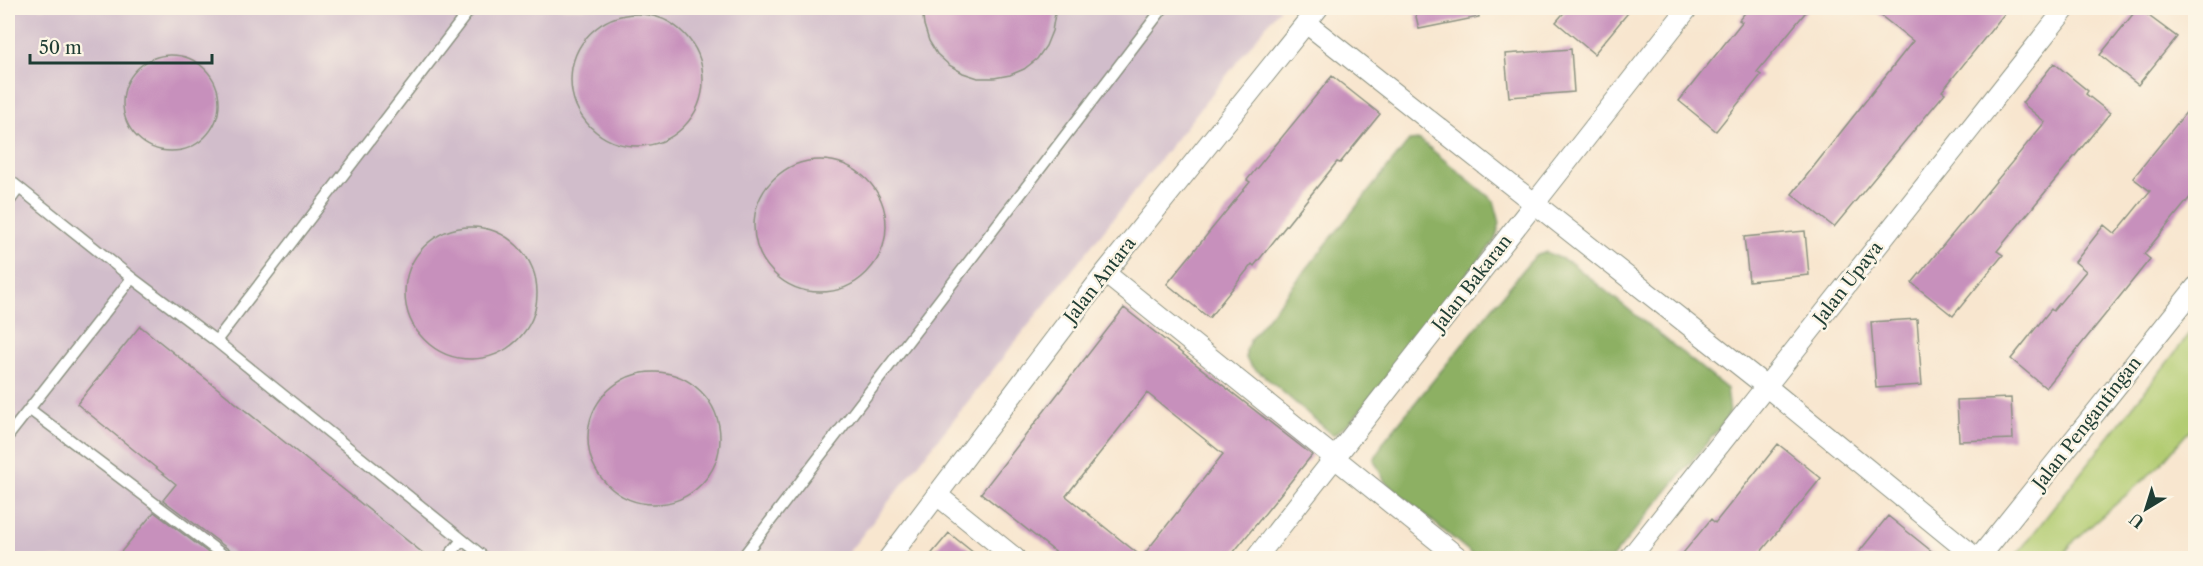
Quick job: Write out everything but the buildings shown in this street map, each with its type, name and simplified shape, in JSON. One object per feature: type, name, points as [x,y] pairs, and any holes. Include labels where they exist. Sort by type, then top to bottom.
[{"type":"street","name":"Jalan Antara","points":[[889,558],[1105,273],[1318,8]]},
{"type":"street","name":"Jalan Bakaran","points":[[1256,558],[1688,8]]},
{"type":"street","name":"Jalan Upaya","points":[[1630,558],[2066,8]]},
{"type":"street","points":[[1306,23],[1767,387],[1978,558]]},
{"type":"street","points":[[1105,273],[1459,558]]},
{"type":"street","name":"Jalan Pengantingan","points":[[1978,558],[2196,287]]},
{"type":"street","points":[[937,495],[1015,558]]},
{"type":"lane","points":[[216,341],[471,8]]},
{"type":"lane","points":[[742,558],[1163,8]]},
{"type":"lane","points":[[8,179],[132,278],[216,341],[485,558]]},
{"type":"lane","points":[[8,203],[19,188]]},
{"type":"lane","points":[[8,436],[132,278]]},
{"type":"lane","points":[[29,409],[227,558]]},
{"type":"lane","points":[[447,558],[462,540]]},
{"type":"shaded area","points":[[8,8],[1280,8],[844,558],[8,558]]},
{"type":"green space","points":[[1420,140],[1494,201],[1500,223],[1495,240],[1358,413],[1333,435],[1252,367],[1246,359],[1246,349],[1252,337],[1409,141]]},
{"type":"green space","points":[[1546,252],[1571,263],[1727,389],[1730,412],[1612,558],[1477,558],[1385,482],[1374,460],[1384,441],[1528,264],[1536,256]]},
{"type":"green space","points":[[2195,327],[2195,424],[2159,466],[2075,540],[2064,558],[2014,558]]}]
